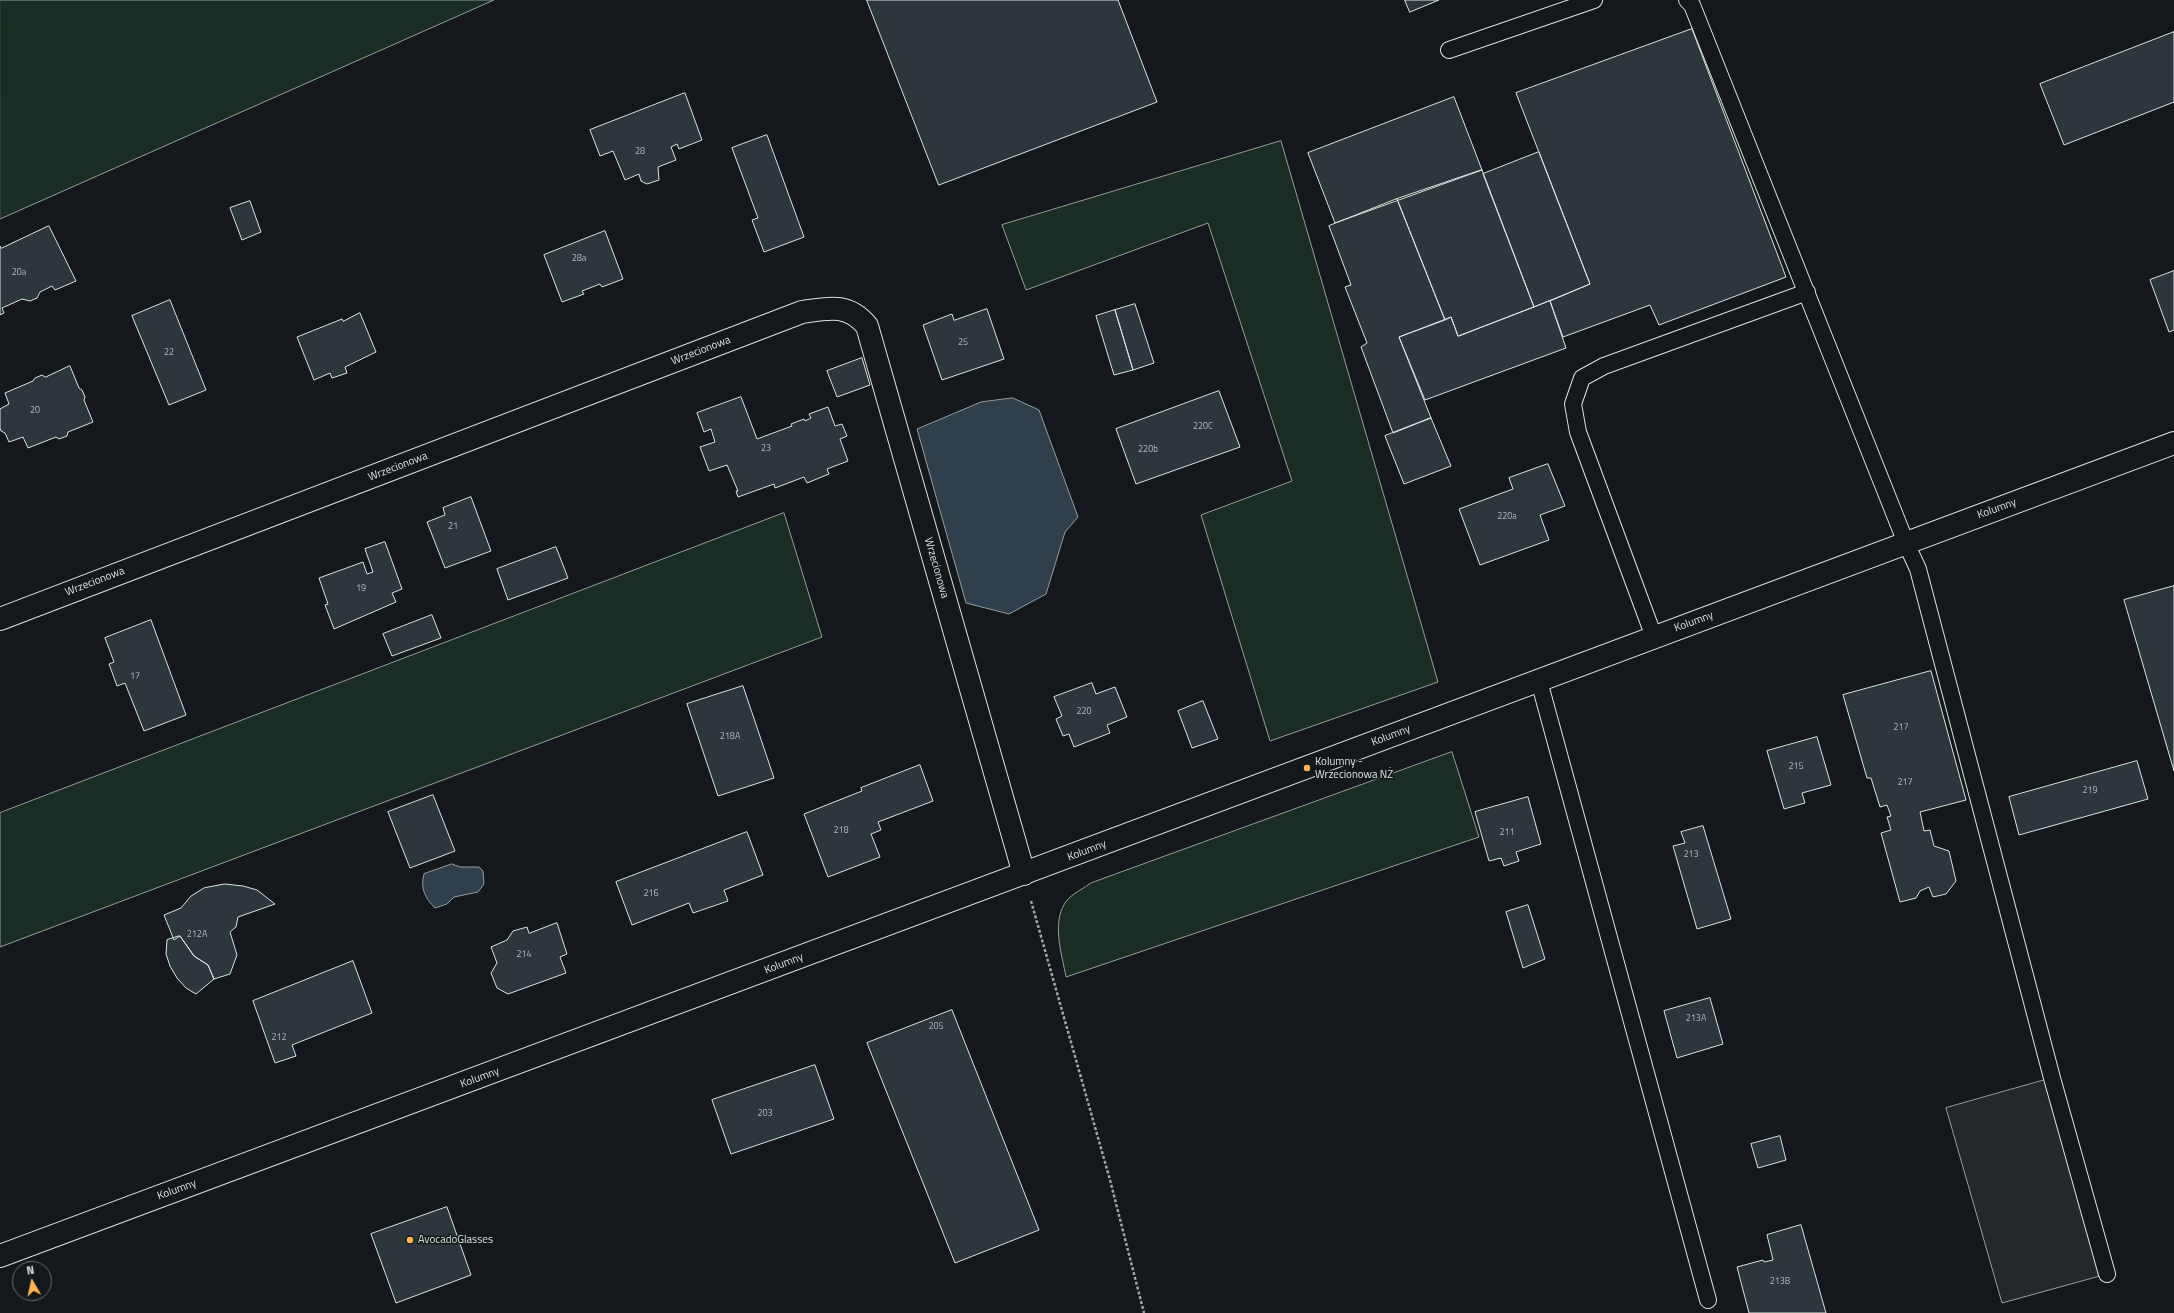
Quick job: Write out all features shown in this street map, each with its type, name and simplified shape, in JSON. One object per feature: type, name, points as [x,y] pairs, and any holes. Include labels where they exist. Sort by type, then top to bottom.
[{"type":"street","name":"Wrzecionowa","points":[[0,619],[802,312],[828,308],[846,310],[859,316],[867,326],[1024,874]]},
{"type":"street","name":"Kolumny","points":[[0,1256],[2174,443]]},
{"type":"lane","points":[[1449,50],[1594,0]]},
{"type":"lane","points":[[1687,0],[1692,5],[1906,543],[1918,569],[2052,1078],[2107,1274]]},
{"type":"lane","points":[[1654,637],[1578,432],[1573,404],[1582,378],[1604,366],[1807,292]]},
{"type":"lane","points":[[1539,681],[1708,1300]]},
{"type":"path","points":[[1024,874],[1108,1172],[1144,1313]]},
{"type":"green space","points":[[0,0],[494,0],[0,219]]},
{"type":"green space","points":[[1281,141],[1438,682],[1270,741],[1201,515],[1292,481],[1208,223],[1026,290],[1002,225]]},
{"type":"green space","points":[[784,513],[822,637],[0,947],[0,813]]},
{"type":"green space","points":[[1452,752],[1479,837],[1066,977],[1060,948],[1058,927],[1060,917],[1063,907],[1068,899],[1091,883]]},
{"type":"shaded area","points":[[2052,1078],[2107,1274],[2002,1303],[1946,1108]]},
{"type":"water","points":[[1013,398],[1039,410],[1078,517],[1065,532],[1046,594],[1009,614],[966,603],[917,429],[981,402]]},
{"type":"water","points":[[452,864],[460,867],[479,867],[483,871],[484,884],[478,892],[454,897],[447,904],[435,908],[428,900],[424,892],[424,874]]},
{"type":"building","points":[[867,0],[1118,0],[1157,102],[939,185]]},
{"type":"building","points":[[1405,0],[1439,0],[1410,12]]},
{"type":"building","points":[[1692,29],[1786,277],[1659,325],[1650,305],[1563,337],[1550,301],[1590,284],[1516,93]]},
{"type":"building","points":[[2174,32],[2174,102],[2064,145],[2040,84]]},
{"type":"building","points":[[685,93],[702,140],[679,149],[677,144],[671,147],[676,160],[658,167],[659,180],[647,184],[641,181],[639,174],[625,180],[613,151],[600,156],[590,130]]},
{"type":"building","points":[[1454,97],[1482,170],[1335,223],[1308,153]]},
{"type":"building","points":[[767,135],[804,237],[764,252],[752,220],[758,218],[732,148]]},
{"type":"building","points":[[1539,152],[1590,284],[1534,307],[1483,174]]},
{"type":"building","points":[[1482,170],[1534,307],[1458,336],[1451,317],[1445,320],[1397,199]]},
{"type":"building","points":[[1397,199],[1445,320],[1399,337],[1431,418],[1393,433],[1361,347],[1367,343],[1345,287],[1351,285],[1329,226]]},
{"type":"building","points":[[250,201],[261,232],[242,240],[230,208]]},
{"type":"building","points":[[49,226],[76,281],[55,290],[52,286],[40,292],[37,298],[30,301],[22,299],[2,308],[4,313],[0,315],[0,246],[1,248]]},
{"type":"building","points":[[605,231],[623,279],[602,287],[600,284],[582,291],[584,294],[562,302],[544,255]]},
{"type":"building","points":[[2174,271],[2174,330],[2169,332],[2150,280]]},
{"type":"building","points":[[170,300],[206,390],[169,405],[132,316]]},
{"type":"building","points":[[1550,301],[1566,348],[1425,400],[1399,337],[1451,317],[1458,336]]},
{"type":"building","points":[[1135,304],[1154,363],[1133,370],[1115,310]]},
{"type":"building","points":[[987,309],[1004,359],[942,380],[923,325],[952,314],[954,320]]},
{"type":"building","points":[[1115,310],[1133,370],[1114,375],[1096,316]]},
{"type":"building","points":[[360,313],[376,352],[345,367],[347,373],[332,378],[330,373],[314,380],[297,337],[342,319],[343,321]]},
{"type":"building","points":[[862,358],[870,385],[837,397],[827,371]]},
{"type":"building","points":[[70,366],[79,388],[82,390],[85,397],[84,400],[93,422],[68,432],[67,436],[59,439],[56,437],[28,448],[23,437],[9,442],[5,433],[1,431],[0,428],[0,409],[9,404],[5,393],[33,381],[35,378],[42,375],[45,377]]},
{"type":"building","points":[[1219,391],[1240,447],[1136,484],[1116,429]]},
{"type":"building","points":[[741,397],[757,439],[792,426],[791,424],[804,419],[805,421],[811,418],[809,414],[828,407],[835,426],[842,424],[847,436],[840,439],[848,461],[827,469],[829,474],[807,483],[804,477],[775,488],[774,484],[738,497],[736,491],[738,491],[727,465],[709,471],[700,447],[715,442],[711,429],[704,432],[697,413]]},
{"type":"building","points":[[1431,418],[1451,466],[1404,484],[1385,436]]},
{"type":"building","points":[[1548,464],[1565,506],[1540,515],[1549,540],[1480,565],[1459,509],[1513,489],[1509,478]]},
{"type":"building","points":[[471,497],[491,551],[445,568],[427,522],[445,515],[443,508]]},
{"type":"building","points":[[385,542],[402,589],[392,593],[396,602],[334,629],[325,605],[328,604],[319,578],[363,562],[367,574],[373,572],[365,549]]},
{"type":"building","points":[[556,547],[568,578],[508,600],[497,569]]},
{"type":"building","points":[[2174,586],[2174,771],[2124,600]]},
{"type":"building","points":[[432,615],[441,638],[392,656],[383,634]]},
{"type":"building","points":[[151,620],[186,715],[144,731],[125,683],[117,686],[109,664],[114,662],[105,638]]},
{"type":"building","points":[[1931,671],[1966,800],[1920,812],[1924,831],[1930,830],[1934,846],[1949,851],[1956,881],[1946,894],[1933,897],[1929,887],[1920,891],[1916,898],[1900,902],[1881,833],[1891,830],[1887,817],[1891,816],[1887,805],[1880,807],[1871,778],[1867,778],[1843,695]]},
{"type":"building","points":[[1092,683],[1096,694],[1115,687],[1127,717],[1107,725],[1110,733],[1074,747],[1069,734],[1063,736],[1056,719],[1062,716],[1054,697]]},
{"type":"building","points":[[743,686],[774,778],[718,796],[687,704]]},
{"type":"building","points":[[1203,701],[1218,739],[1192,748],[1178,711]]},
{"type":"building","points":[[1817,737],[1831,785],[1802,793],[1805,803],[1784,809],[1767,751]]},
{"type":"building","points":[[2137,761],[2148,799],[2019,835],[2009,797]]},
{"type":"building","points":[[920,765],[933,801],[878,822],[881,830],[871,834],[880,857],[828,877],[804,814],[862,791],[861,788]]},
{"type":"building","points":[[433,795],[455,851],[410,868],[388,812]]},
{"type":"building","points":[[1528,797],[1541,844],[1516,852],[1519,861],[1504,866],[1501,858],[1489,861],[1475,812]]},
{"type":"building","points":[[1703,826],[1731,919],[1697,929],[1673,846],[1685,843],[1681,832]]},
{"type":"building","points":[[747,832],[763,875],[724,890],[728,901],[693,913],[689,903],[632,925],[616,882]]},
{"type":"building","points":[[225,884],[243,886],[257,890],[275,904],[238,917],[236,927],[230,932],[237,955],[230,974],[214,979],[208,965],[194,956],[180,936],[174,940],[164,915],[181,908],[191,896],[204,888]]},
{"type":"building","points":[[1528,905],[1545,959],[1523,968],[1506,912]]},
{"type":"building","points":[[557,923],[567,954],[560,957],[566,973],[508,994],[497,988],[491,973],[497,963],[491,947],[507,940],[513,931],[527,927],[529,933]]},
{"type":"building","points":[[180,936],[194,956],[208,965],[214,979],[196,994],[186,988],[177,978],[170,966],[166,954],[167,940]]},
{"type":"building","points":[[353,961],[372,1013],[292,1045],[296,1056],[275,1063],[253,1001]]},
{"type":"building","points":[[1710,998],[1723,1044],[1677,1058],[1664,1011]]},
{"type":"building","points":[[952,1010],[1039,1230],[955,1263],[867,1043]]},
{"type":"building","points":[[815,1065],[834,1119],[731,1154],[712,1100]]},
{"type":"building","points":[[1780,1136],[1786,1160],[1758,1168],[1751,1144]]},
{"type":"building","points":[[447,1207],[471,1275],[396,1303],[371,1234]]},
{"type":"building","points":[[1801,1225],[1826,1313],[1749,1313],[1737,1267],[1763,1260],[1764,1262],[1773,1260],[1767,1235]]},
{"type":"place","name":"Kolumny - Wrzecionowa NŻ","points":[[1307,768]]},
{"type":"place","name":"AvocadoGlasses","points":[[410,1240]]}]
